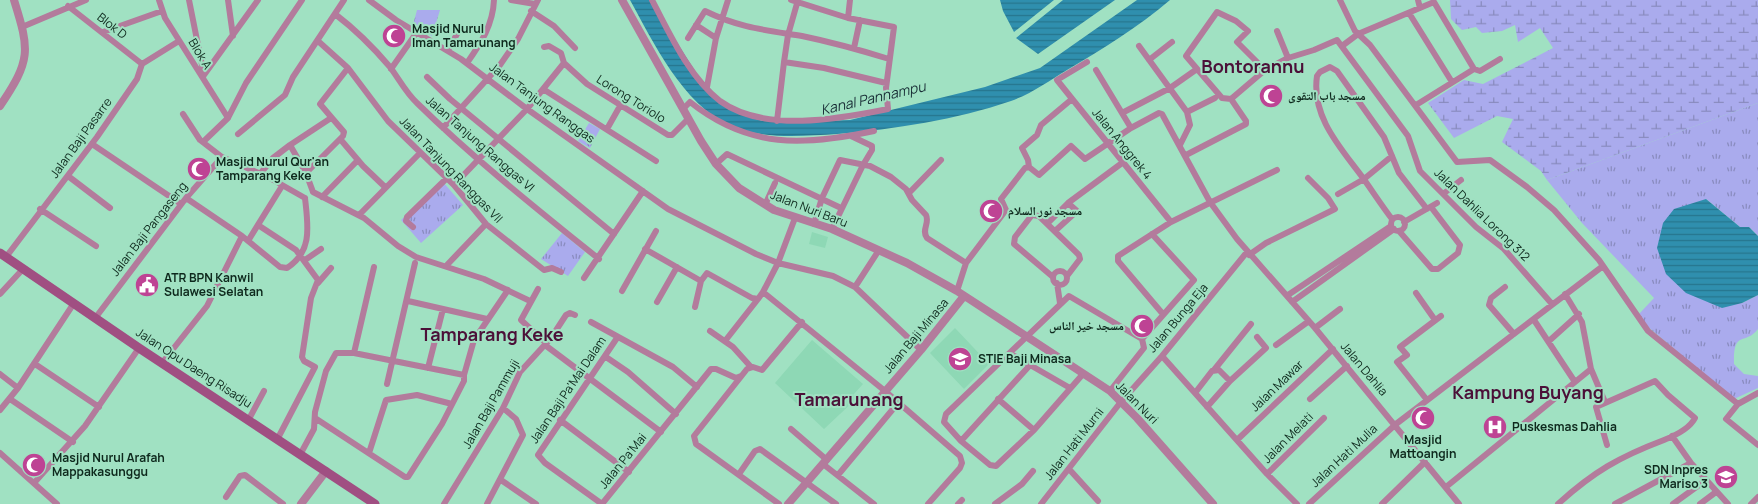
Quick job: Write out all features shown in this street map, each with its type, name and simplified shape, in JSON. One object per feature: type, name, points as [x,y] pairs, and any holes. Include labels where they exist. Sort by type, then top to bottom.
[{"type":"main road","name":"Jalan Opu Daeng Risadju","points":[[3,255],[139,348],[249,418],[376,504]]},
{"type":"street","points":[[1,101],[25,59],[26,49],[22,27],[14,0]]},
{"type":"street","points":[[22,27],[86,0]]},
{"type":"street","name":"Blok A","points":[[159,0],[162,11],[179,41],[228,118]]},
{"type":"street","points":[[189,0],[203,77]]},
{"type":"street","points":[[228,0],[233,36]]},
{"type":"street","points":[[203,77],[258,0]]},
{"type":"street","points":[[203,142],[228,118],[246,83],[302,0]]},
{"type":"street","points":[[238,134],[285,95],[293,77],[344,0]]},
{"type":"street","name":"Jalan Tanjung Ranggas","points":[[370,0],[467,63],[526,109],[643,190],[699,226],[778,263],[816,271],[855,287]]},
{"type":"street","points":[[467,63],[487,32],[492,19],[494,0]]},
{"type":"street","points":[[443,128],[488,79],[518,39],[536,2],[511,0]]},
{"type":"street","name":"Jalan Nuri Baru","points":[[622,0],[631,9],[688,119],[716,164],[739,188],[765,205],[795,218],[832,229],[879,250],[960,293],[1027,338]]},
{"type":"street","points":[[652,0],[687,63],[720,101],[736,110],[758,118],[777,121],[828,118],[888,109],[886,83],[895,28],[848,18],[796,1],[788,34],[777,121]]},
{"type":"street","points":[[707,88],[716,38],[728,0]]},
{"type":"street","points":[[848,18],[850,0]]},
{"type":"street","points":[[1340,0],[1358,34],[1370,45],[1457,162],[1487,160],[1507,171],[1554,210],[1603,266],[1648,331],[1738,404]]},
{"type":"street","points":[[1418,0],[1420,8]]},
{"type":"street","points":[[1265,70],[1237,42],[1248,31],[1236,21],[1217,12],[1186,56],[1222,98],[1231,99],[1265,70],[1288,58],[1339,43],[1433,3],[1436,4],[1474,69],[1480,71],[1500,59]]},
{"type":"street","name":"Blok D","points":[[68,6],[142,64]]},
{"type":"street","points":[[103,32],[162,11]]},
{"type":"street","points":[[531,11],[554,26],[575,48]]},
{"type":"street","points":[[688,38],[705,11],[721,20],[854,48],[889,59]]},
{"type":"street","points":[[1409,13],[1452,82]]},
{"type":"street","name":"Jalan Tanjung Ranggas VI","points":[[335,14],[357,31],[391,68],[414,100],[443,128],[477,159],[599,259]]},
{"type":"street","points":[[854,48],[860,20]]},
{"type":"street","points":[[696,25],[716,38]]},
{"type":"street","points":[[448,50],[462,26]]},
{"type":"street","points":[[1277,31],[1288,58]]},
{"type":"street","points":[[391,68],[417,32]]},
{"type":"street","points":[[142,64],[179,41]]},
{"type":"street","name":"Jalan Tanjung Ranggas VII","points":[[318,41],[348,68],[370,100],[420,153],[454,185],[486,224],[544,270],[552,268],[561,272]]},
{"type":"street","points":[[1149,60],[1172,42]]},
{"type":"street","name":"Jalan Dahlia Lorong 312","points":[[1339,43],[1408,136],[1420,171],[1476,227],[1504,249],[1552,304]]},
{"type":"street","name":"Lorong Toriolo","points":[[544,47],[549,46],[561,53],[564,63],[587,84],[671,136],[688,119]]},
{"type":"street","points":[[1139,46],[1187,112],[1190,121],[1189,128],[1180,145]]},
{"type":"street","points":[[784,62],[824,68],[886,83]]},
{"type":"street","name":"Jalan Anggrek 4","points":[[1087,62],[1058,80],[1122,163],[1171,222]]},
{"type":"street","points":[[454,185],[526,109],[564,63]]},
{"type":"street","name":"Jalan Baji Pasarre","points":[[3,255],[92,144],[137,79],[142,64]]},
{"type":"street","points":[[1330,67],[1337,71],[1384,137],[1392,156],[1403,180],[1431,206],[1460,245],[1458,253],[1438,269],[1432,269],[1394,226],[1364,179],[1335,141],[1322,116],[1316,89],[1317,78],[1320,72],[1330,67]]},
{"type":"street","points":[[306,173],[341,140],[344,132],[320,104],[348,68]]},
{"type":"street","points":[[1122,113],[1170,88],[1197,69]]},
{"type":"street","points":[[1416,105],[1474,69]]},
{"type":"street","points":[[1072,99],[1041,125],[1037,135],[1022,148],[1030,167],[1039,175],[1071,146],[1085,159],[1131,128],[1096,70]]},
{"type":"street","points":[[427,77],[461,108],[614,234]]},
{"type":"street","points":[[543,89],[656,161]]},
{"type":"street","points":[[1187,112],[1215,98]]},
{"type":"street","points":[[1186,155],[1247,122],[1231,99]]},
{"type":"street","points":[[683,109],[690,102],[708,117],[734,130],[773,140],[813,140],[851,136],[874,131]]},
{"type":"street","points":[[608,130],[620,106]]},
{"type":"street","name":"Jalan Dahlia","points":[[1131,128],[1160,112],[1186,155],[1210,202],[1248,253],[1288,295],[1396,424],[1459,504]]},
{"type":"street","points":[[182,114],[203,142],[222,157],[260,174],[305,198]]},
{"type":"street","points":[[260,174],[273,158],[331,118]]},
{"type":"street","points":[[832,229],[873,148],[851,136]]},
{"type":"street","points":[[341,140],[358,160],[386,187]]},
{"type":"street","points":[[92,144],[181,204]]},
{"type":"street","points":[[290,145],[306,173],[312,192],[359,215],[408,252],[508,290],[530,301]]},
{"type":"street","points":[[359,215],[420,153]]},
{"type":"street","points":[[716,164],[728,154],[842,208]]},
{"type":"street","points":[[1338,194],[1364,179],[1392,156]]},
{"type":"street","name":"Jalan Baji Pangaseng","points":[[96,317],[181,204],[222,157]]},
{"type":"street","points":[[322,197],[358,160]]},
{"type":"street","points":[[814,224],[822,198],[840,160],[881,170],[900,182],[927,218],[924,232],[927,238],[966,263]]},
{"type":"street","points":[[909,193],[940,160]]},
{"type":"street","points":[[1047,224],[1068,203],[1122,163]]},
{"type":"street","points":[[960,293],[966,263],[1006,210],[1000,202],[1002,197],[1022,171],[1030,167]]},
{"type":"street","points":[[1162,313],[1117,258],[1171,222],[1277,170]]},
{"type":"street","points":[[68,176],[110,208]]},
{"type":"street","points":[[413,227],[406,221],[407,217],[447,178]]},
{"type":"street","name":"Jalan Bunga Eja","points":[[1122,400],[1162,356],[1248,253],[1266,242],[1335,209],[1328,198],[1308,178]]},
{"type":"street","points":[[1444,194],[1461,180]]},
{"type":"street","points":[[765,205],[775,183]]},
{"type":"street","points":[[162,363],[207,306],[245,239],[258,225],[282,186]]},
{"type":"street","points":[[584,278],[599,259],[643,190]]},
{"type":"street","points":[[305,198],[312,192]]},
{"type":"street","points":[[186,198],[284,268],[321,249]]},
{"type":"street","points":[[303,258],[307,235],[305,198]]},
{"type":"street","points":[[1055,231],[1077,211],[1068,203]]},
{"type":"street","points":[[1288,295],[1341,257],[1394,226],[1403,228],[1404,222],[1431,206]]},
{"type":"street","points":[[40,210],[96,246]]},
{"type":"street","points":[[1057,284],[1067,275],[1080,257],[1055,231],[1034,215],[1015,236],[1014,244],[1052,274],[1057,284],[1060,303]]},
{"type":"street","points":[[1292,302],[1394,226],[1399,217],[1404,222]]},
{"type":"street","points":[[725,341],[763,292],[778,263],[795,218]]},
{"type":"street","points":[[446,266],[486,224]]},
{"type":"street","points":[[258,225],[286,242],[303,258],[317,277],[318,283]]},
{"type":"street","points":[[622,291],[656,231]]},
{"type":"street","points":[[1142,339],[1162,313],[1194,280],[1152,234]]},
{"type":"street","points":[[645,249],[701,281]]},
{"type":"street","points":[[879,250],[855,287],[921,350]]},
{"type":"street","points":[[1341,257],[1345,264]]},
{"type":"street","points":[[387,384],[416,263]]},
{"type":"street","name":"Jalan Hati Mulia","points":[[1309,504],[1396,424],[1603,266]]},
{"type":"street","points":[[354,353],[374,267]]},
{"type":"street","points":[[656,302],[677,267]]},
{"type":"street","points":[[278,438],[315,367],[304,361],[302,357],[306,342],[312,292],[331,268]]},
{"type":"street","points":[[0,294],[22,269]]},
{"type":"street","points":[[1052,274],[1061,270],[1067,275],[1069,296]]},
{"type":"street","points":[[695,307],[701,281],[707,273],[752,298],[758,299]]},
{"type":"street","points":[[1309,280],[1314,287]]},
{"type":"street","points":[[1505,287],[1491,298],[1489,305],[1514,334]]},
{"type":"street","points":[[538,289],[521,321],[546,344],[590,379],[661,432]]},
{"type":"street","points":[[314,418],[405,477],[408,477],[464,381],[474,340],[508,290]]},
{"type":"street","points":[[763,292],[885,391],[962,459],[960,468],[928,504]]},
{"type":"street","name":"Jalan Baji Minasa","points":[[788,504],[921,350],[960,293]]},
{"type":"street","points":[[1416,293],[1438,318],[1400,347],[1407,354],[1397,362],[1427,400]]},
{"type":"street","points":[[1565,294],[1579,314],[1585,333],[1591,369],[1605,402]]},
{"type":"street","points":[[1069,296],[946,414],[944,419],[946,426],[990,465],[996,466],[1034,430],[1083,374]]},
{"type":"street","points":[[1069,296],[1142,339],[1144,348],[1110,391]]},
{"type":"street","points":[[408,301],[487,319]]},
{"type":"street","points":[[0,410],[35,364],[74,303]]},
{"type":"street","points":[[1315,328],[1340,308]]},
{"type":"street","points":[[428,368],[444,309]]},
{"type":"street","name":"Jalan Baji Pammuji","points":[[444,504],[503,408],[520,372],[546,344],[568,313],[575,314]]},
{"type":"street","points":[[1549,340],[1579,314]]},
{"type":"street","points":[[1534,320],[1575,382]]},
{"type":"street","points":[[1276,346],[1309,321]]},
{"type":"street","points":[[590,322],[673,367],[698,387]]},
{"type":"street","points":[[710,330],[725,341],[751,367],[762,370],[802,322]]},
{"type":"street","points":[[1195,393],[1250,324]]},
{"type":"street","points":[[1207,407],[1230,381],[1266,348],[1257,337]]},
{"type":"street","name":"Jalan Baji Pa'Mai Dalam","points":[[602,504],[545,463],[538,455],[560,420],[606,357],[617,338]]},
{"type":"street","name":"Jalan Nuri","points":[[1027,338],[1122,400],[1214,504]]},
{"type":"street","points":[[34,483],[73,442],[139,348]]},
{"type":"street","name":"Jalan Mawar","points":[[1237,440],[1333,349]]},
{"type":"street","points":[[301,453],[314,428],[314,418],[326,370],[336,352],[354,353],[464,375]]},
{"type":"street","points":[[1010,354],[1031,364],[1070,388]]},
{"type":"street","points":[[1162,356],[1267,474],[1297,504]]},
{"type":"street","points":[[606,357],[634,377],[676,414]]},
{"type":"street","points":[[35,364],[99,407]]},
{"type":"street","points":[[961,441],[1031,364]]},
{"type":"street","points":[[1310,399],[1347,366]]},
{"type":"street","points":[[751,367],[741,376],[695,433],[694,438],[696,444],[779,504]]},
{"type":"street","name":"Jalan Pa'Mai","points":[[602,504],[714,368],[734,378],[741,376]]},
{"type":"street","points":[[1446,487],[1591,369]]},
{"type":"street","points":[[1214,370],[1219,370],[1230,381]]},
{"type":"street","points":[[0,374],[18,388]]},
{"type":"street","points":[[1558,504],[1611,462],[1672,436],[1691,424],[1694,418],[1668,395],[1656,381],[1596,407],[1607,446]]},
{"type":"street","points":[[249,418],[264,391]]},
{"type":"street","points":[[1758,393],[1738,404],[1728,415],[1727,421],[1758,445]]},
{"type":"street","points":[[369,454],[386,400],[417,395],[452,404]]},
{"type":"street","points":[[10,399],[73,442]]},
{"type":"street","points":[[998,400],[1034,430]]},
{"type":"street","name":"Jalan Hati Murni","points":[[1041,504],[1122,400]]},
{"type":"street","points":[[838,474],[898,403]]},
{"type":"street","points":[[487,504],[523,435],[516,419],[503,408]]},
{"type":"street","name":"Jalan Melati","points":[[1267,474],[1324,418]]},
{"type":"street","points":[[560,420],[629,472]]},
{"type":"street","points":[[791,429],[838,474],[874,504]]},
{"type":"street","points":[[1672,436],[1691,463],[1728,504]]},
{"type":"street","points":[[739,474],[755,451],[760,449],[836,504]]},
{"type":"street","points":[[0,453],[54,503]]},
{"type":"street","points":[[1382,504],[1425,462]]},
{"type":"street","points":[[1615,504],[1691,463]]},
{"type":"street","points":[[1069,469],[1098,501]]},
{"type":"street","points":[[301,504],[326,471]]},
{"type":"street","points":[[995,504],[1022,484],[1033,471]]},
{"type":"street","points":[[226,497],[240,476],[245,475],[283,504]]},
{"type":"street","points":[[500,480],[536,504]]},
{"type":"street","points":[[1673,504],[1706,480]]},
{"type":"street","points":[[1700,504],[1716,492]]},
{"type":"street","points":[[1751,504],[1758,498]]},
{"type":"shaded area","points":[[630,0],[650,0],[707,90],[745,116],[763,121],[784,122],[850,120],[985,87],[1040,68],[1137,0],[1170,0],[1107,46],[1040,87],[1011,101],[947,118],[903,126],[837,134],[782,136],[741,130],[712,115],[697,103],[659,52]]},
{"type":"shaded area","points":[[1000,0],[1054,0],[1014,32],[1003,11]]},
{"type":"shaded area","points":[[1063,0],[1115,0],[1038,54],[1016,38]]},
{"type":"shaded area","points":[[1706,199],[1740,227],[1749,227],[1758,236],[1758,295],[1742,303],[1722,308],[1686,293],[1666,274],[1657,248],[1663,223],[1674,209]]},
{"type":"shaded area","points":[[812,232],[828,237],[825,248],[809,244]]},
{"type":"shaded area","name":"STIE Baji Minasa","points":[[955,328],[989,364],[964,389],[930,353]]},
{"type":"shaded area","points":[[812,340],[863,384],[853,395],[856,399],[824,429],[775,383]]},
{"type":"green space","points":[[1450,0],[1758,0],[1758,103],[1547,180],[1541,171],[1502,142],[1513,119],[1497,116],[1454,138],[1428,103],[1464,80],[1483,84],[1553,48],[1540,28],[1518,42],[1515,25],[1502,31],[1482,33],[1476,27],[1462,30],[1451,19]]},
{"type":"green space","points":[[417,10],[440,10],[432,36],[413,25]]},
{"type":"green space","points":[[1758,103],[1758,236],[1749,227],[1740,227],[1706,199],[1742,303],[1758,295],[1758,329],[1749,337],[1738,342],[1734,353],[1734,364],[1744,374],[1758,376],[1758,388],[1734,399],[1647,326],[1639,314],[1654,298],[1582,223],[1547,180]]},
{"type":"green space","points":[[589,123],[600,129],[590,148],[578,141]]},
{"type":"green space","points":[[443,182],[463,205],[421,243],[401,220]]},
{"type":"green space","points":[[562,233],[585,252],[568,276],[541,259]]},
{"type":"place","name":"Masjid Nurul Iman Tamarunang","points":[[394,36]]},
{"type":"place","name":"مسجد باب التقوى","points":[[1271,96]]},
{"type":"place","name":"Masjid Nurul Qur'an Tamparang Keke","points":[[199,169]]},
{"type":"place","name":"مسجد نور السلام","points":[[991,211]]},
{"type":"place","name":"ATR BPN Kanwil Sulawesi Selatan","points":[[147,285]]},
{"type":"place","name":"مسجد خير الناس","points":[[1142,326]]},
{"type":"place","name":"STIE Baji Minasa","points":[[960,359]]},
{"type":"place","name":"Masjid Mattoangin","points":[[1423,418]]},
{"type":"place","name":"Puskesmas Dahlia","points":[[1495,427]]},
{"type":"place","name":"Masjid Nurul Arafah Mappakasunggu","points":[[34,465]]},
{"type":"place","name":"SDN Inpres Mariso 3","points":[[1726,477]]},
{"type":"district","name":"Bontorannu","points":[[1253,67]]},
{"type":"district","name":"Tamparang Keke","points":[[492,335]]},
{"type":"district","name":"Kampung Buyang","points":[[1528,393]]},
{"type":"district","name":"Tamarunang","points":[[849,400]]},
{"type":"water label","name":"Kanal Pannampu","points":[[873,98]]}]
